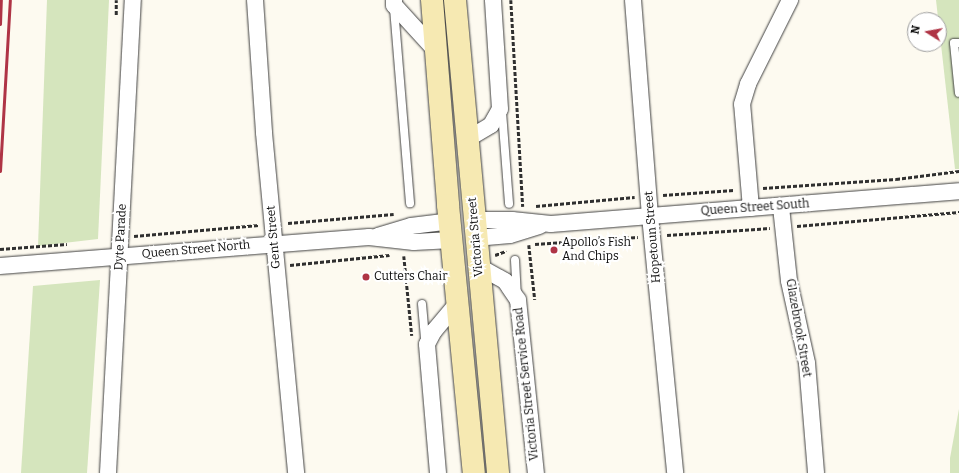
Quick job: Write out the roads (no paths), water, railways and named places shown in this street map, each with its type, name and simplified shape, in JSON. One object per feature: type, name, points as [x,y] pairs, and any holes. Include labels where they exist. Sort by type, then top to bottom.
[{"type":"main road","name":"Victoria Street","points":[[432,0],[457,304],[474,473]]},
{"type":"main road","name":"Victoria Street","points":[[455,0],[466,140],[498,473]]},
{"type":"main road","name":"Queen Street South","points":[[451,231],[475,229]]},
{"type":"street","name":"Dyte Parade","points":[[108,473],[133,0]]},
{"type":"street","name":"Gent Street","points":[[255,0],[272,224],[296,473]]},
{"type":"street","points":[[466,140],[495,121],[501,103],[493,0]]},
{"type":"street","name":"Hopetoun Street","points":[[633,0],[650,216],[675,473]]},
{"type":"street","points":[[751,208],[742,114],[744,94],[790,0]]},
{"type":"street","points":[[394,2],[436,51]]},
{"type":"street","name":"Queen Street South","points":[[475,229],[512,220],[551,224],[751,208],[781,207],[959,191]]},
{"type":"street","name":"Glazebrook Street","points":[[781,207],[789,281],[806,363],[816,473]]},
{"type":"street","name":"Queen Street North","points":[[0,266],[274,244],[369,238],[411,226],[451,231]]},
{"type":"street","name":"Victoria Street Service Road","points":[[478,266],[505,281],[518,300],[536,473]]},
{"type":"street","points":[[438,473],[426,351],[431,335],[457,304]]},
{"type":"lane","points":[[394,2],[410,203]]},
{"type":"lane","points":[[959,43],[954,43],[959,93]]},
{"type":"lane","points":[[501,103],[509,204]]},
{"type":"lane","points":[[514,260],[518,300]]},
{"type":"lane","points":[[422,304],[426,351]]},
{"type":"railway","points":[[0,24],[1,0]]},
{"type":"railway","points":[[0,171],[10,0]]},
{"type":"place","name":"Apollo’s Fish And Chips","points":[[554,250]]},
{"type":"place","name":"Cutters Chair","points":[[366,277]]}]
